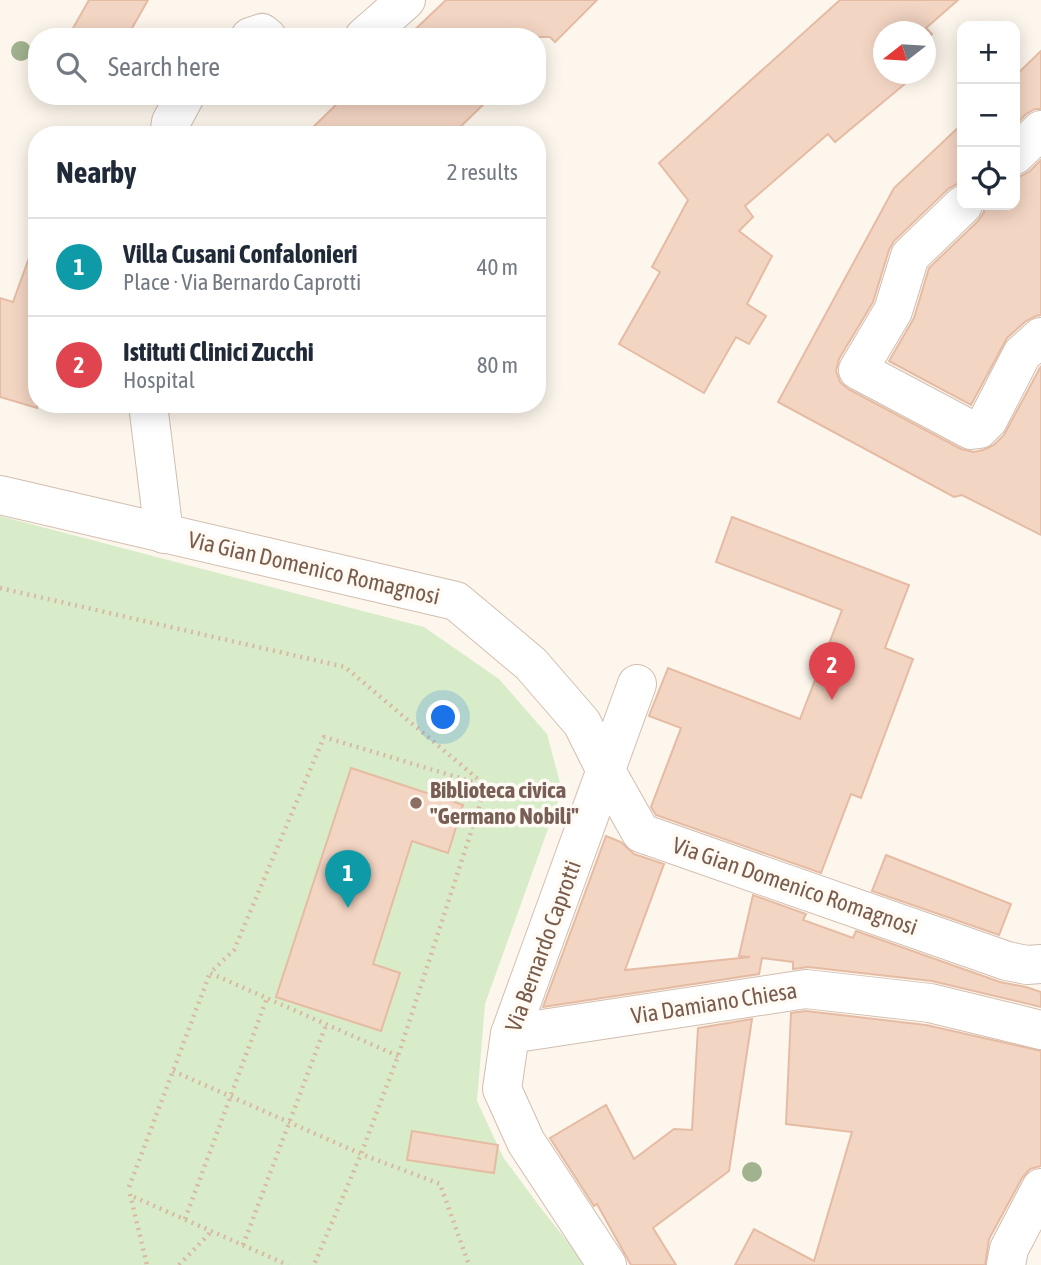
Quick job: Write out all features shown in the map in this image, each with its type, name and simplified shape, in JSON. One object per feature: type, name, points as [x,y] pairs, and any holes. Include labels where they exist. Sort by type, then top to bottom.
[{"type":"street","points":[[373,28],[406,0]]},
{"type":"street","points":[[171,126],[180,105]]},
{"type":"street","points":[[1020,150],[1041,130]]},
{"type":"street","points":[[958,210],[910,256],[893,311],[858,370],[971,430],[979,429],[988,420],[1022,354],[1041,337]]},
{"type":"street","points":[[149,413],[164,534]]},
{"type":"street","name":"Via Gian Domenico Romagnosi","points":[[0,495],[456,601],[531,664],[582,723],[641,833],[1007,961],[1027,965],[1041,964]]},
{"type":"street","name":"Via Bernardo Caprotti","points":[[607,1265],[526,1142],[502,1089],[510,1034],[637,684]]},
{"type":"street","name":"Via Damiano Chiesa","points":[[510,1034],[806,989],[930,1003],[1041,1030]]},
{"type":"street","points":[[1006,1265],[1009,1249],[1041,1188]]},
{"type":"path","points":[[0,588],[345,667],[486,786]]},
{"type":"path","points":[[129,1187],[210,973],[234,950],[324,737],[486,786]]},
{"type":"path","points":[[314,1265],[361,1154],[398,1056],[486,786]]},
{"type":"path","points":[[210,973],[398,1056]]},
{"type":"path","points":[[184,1219],[267,998]]},
{"type":"path","points":[[243,1245],[326,1025]]},
{"type":"path","points":[[173,1071],[361,1154],[440,1184],[469,1265]]},
{"type":"path","points":[[147,1265],[132,1196],[288,1265]]},
{"type":"path","points":[[178,1265],[212,1231]]},
{"type":"green space","points":[[0,516],[424,627],[499,679],[547,734],[562,790],[485,1004],[477,1101],[503,1157],[586,1265],[0,1265]]},
{"type":"building","points":[[89,0],[148,0],[132,28],[73,28]]},
{"type":"building","points":[[446,0],[597,0],[555,42],[546,37],[546,28],[416,28]]},
{"type":"building","points":[[840,0],[958,0],[934,21],[873,21],[873,84],[905,84],[835,142],[828,134],[745,206],[753,217],[739,231],[772,256],[747,304],[766,316],[749,344],[736,337],[704,393],[619,344],[660,272],[652,267],[688,200],[659,163]]},
{"type":"building","points":[[1041,51],[1041,109],[1035,109],[1020,120],[1020,84],[1020,71]]},
{"type":"building","points":[[336,105],[483,105],[461,126],[314,126]]},
{"type":"building","points":[[957,129],[957,184],[948,189],[894,241],[873,302],[839,359],[836,371],[840,382],[848,389],[961,449],[974,452],[994,445],[1004,435],[1041,366],[1041,535],[962,495],[954,497],[778,402],[894,188]]},
{"type":"building","points":[[1041,160],[1041,315],[1026,321],[1007,338],[971,405],[889,361],[914,318],[929,268],[978,221],[984,210],[1020,210],[1020,176]]},
{"type":"building","points":[[28,261],[28,405],[0,397],[0,298],[13,302]]},
{"type":"building","points":[[732,517],[909,585],[885,648],[913,659],[861,798],[851,794],[821,873],[656,815],[651,807],[681,728],[649,716],[668,668],[800,719],[842,610],[716,562]]},
{"type":"building","points":[[351,768],[463,805],[448,853],[412,841],[373,964],[400,973],[381,1031],[276,997]]},
{"type":"building","points":[[606,836],[621,842],[634,854],[664,864],[625,970],[750,957],[739,956],[753,895],[806,914],[803,920],[853,938],[856,931],[1000,982],[1041,992],[1041,1007],[932,981],[808,967],[793,969],[793,962],[762,958],[759,974],[543,1007]]},
{"type":"building","points":[[886,855],[1011,904],[999,935],[872,891]]},
{"type":"building","points":[[806,1011],[926,1025],[1041,1051],[1041,1166],[1030,1169],[1022,1178],[989,1239],[985,1265],[735,1265],[754,1229],[814,1261],[852,1132],[786,1124],[791,1013]]},
{"type":"building","points":[[752,1019],[729,1171],[653,1228],[676,1265],[631,1265],[597,1204],[594,1206],[550,1138],[606,1105],[634,1159],[674,1129],[692,1130],[698,1028]]},
{"type":"building","points":[[412,1131],[498,1145],[494,1173],[407,1160]]},
{"type":"place","name":"Istituti Clinici Zucchi","points":[[832,700]]},
{"type":"place","name":"Biblioteca civica \"Germano Nobili\"","points":[[416,803]]},
{"type":"place","name":"Villa Cusani Confalonieri","points":[[348,908]]}]
